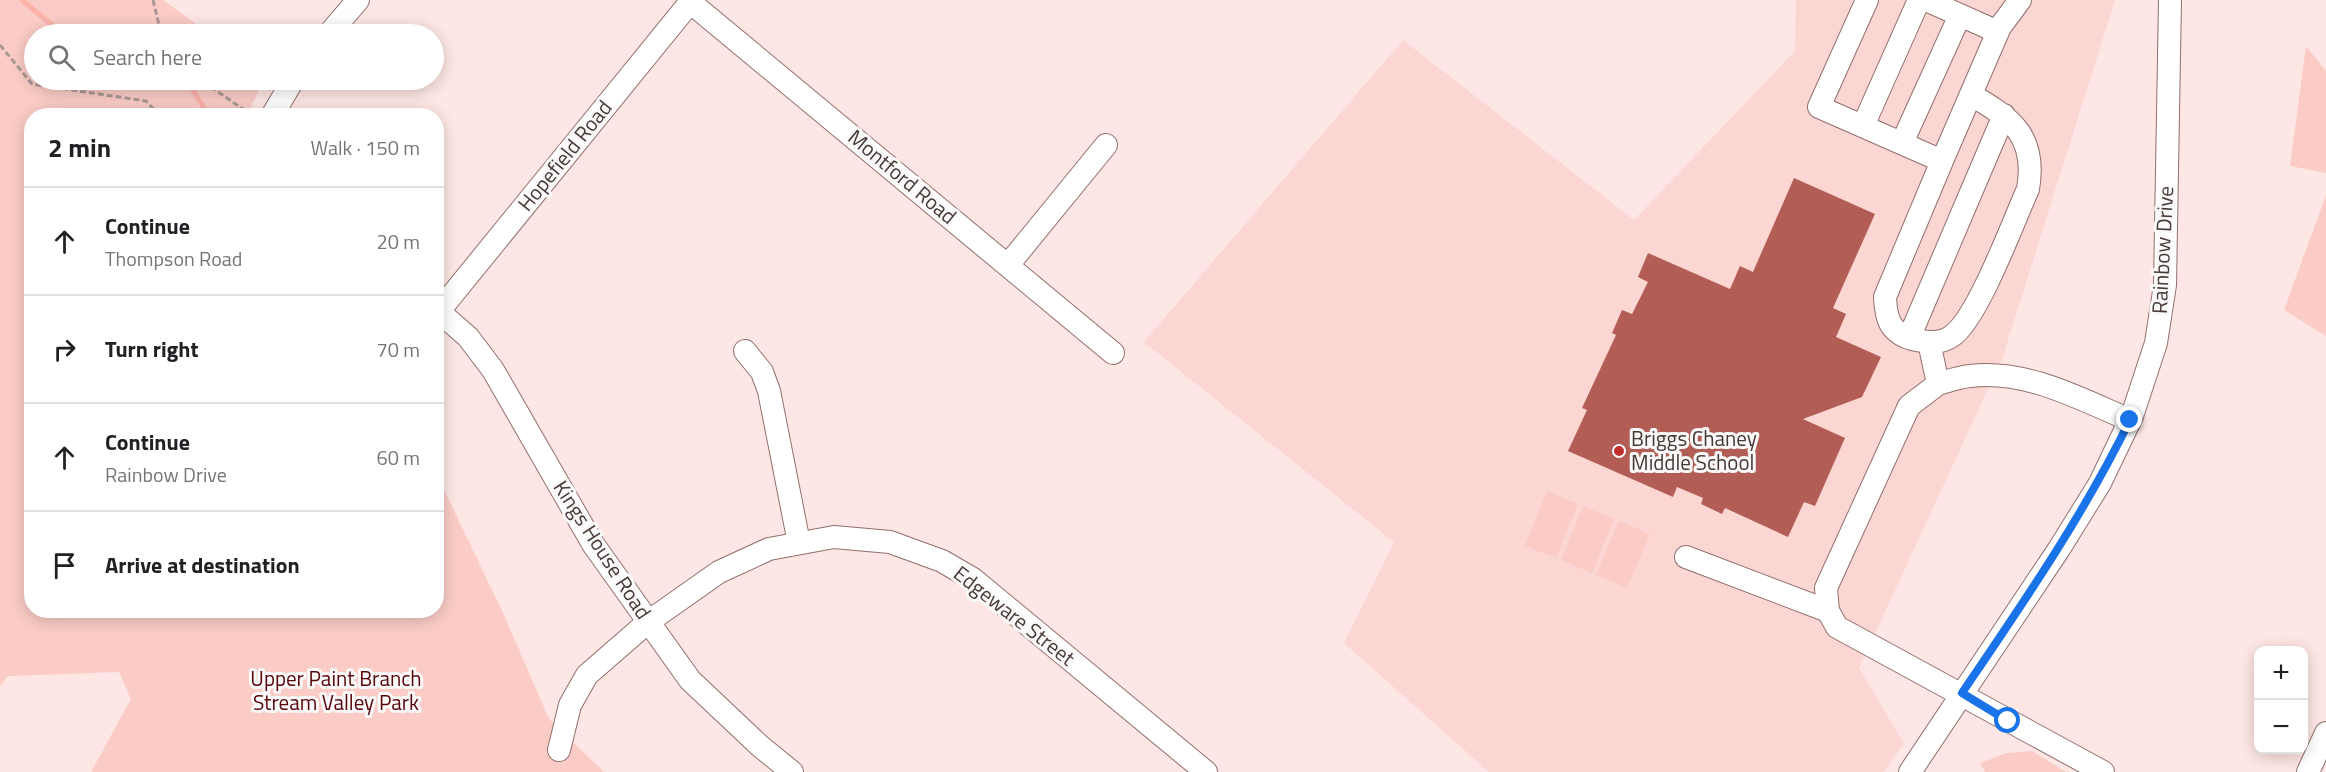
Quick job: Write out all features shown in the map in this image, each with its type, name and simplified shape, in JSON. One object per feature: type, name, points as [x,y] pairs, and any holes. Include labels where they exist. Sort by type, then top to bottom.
[{"type":"street","points":[[338,24],[358,0]]},
{"type":"street","points":[[1867,0],[1819,107],[1942,161]]},
{"type":"street","points":[[1863,126],[1919,0]]},
{"type":"street","points":[[1926,0],[1998,32]]},
{"type":"street","points":[[1971,95],[2012,120],[2027,150],[2031,170],[2028,189],[1970,318],[1950,338],[1936,343],[1919,340],[1892,329],[1886,314],[1885,297],[1942,161],[1998,32],[2020,0]]},
{"type":"street","name":"Rainbow Drive","points":[[1910,772],[2060,549],[2100,483],[2130,420],[2156,343],[2165,285],[2170,0]]},
{"type":"street","name":"Montford Road","points":[[691,1],[1113,353]]},
{"type":"street","name":"Hopefield Road","points":[[444,303],[691,1]]},
{"type":"street","points":[[1902,143],[1960,15]]},
{"type":"street","points":[[277,108],[287,90]]},
{"type":"street","points":[[1938,384],[1919,340],[2004,115]]},
{"type":"street","points":[[1008,265],[1106,145]]},
{"type":"street","name":"Kings House Road","points":[[444,315],[468,337],[493,370],[593,544],[690,680],[760,746],[792,772]]},
{"type":"street","points":[[745,351],[762,372],[769,391],[799,543]]},
{"type":"street","points":[[2103,772],[1962,693],[1837,627],[1828,611],[1826,588],[1909,406],[1938,384],[1970,376],[2004,375],[2040,383],[2130,420]]},
{"type":"street","name":"Edgeware Street","points":[[559,750],[570,705],[587,675],[648,622],[719,572],[769,549],[834,537],[890,542],[942,561],[965,574],[1206,772]]},
{"type":"street","points":[[1686,557],[1828,611]]},
{"type":"street","points":[[2308,772],[2326,733]]},
{"type":"path","points":[[153,0],[159,24]]},
{"type":"path","points":[[0,45],[24,74]]},
{"type":"path","points":[[72,90],[146,101],[153,108]]},
{"type":"path","points":[[216,90],[242,108]]},
{"type":"shaded area","name":"Briggs Chaney Middle School","points":[[1796,0],[2115,0],[2002,359],[1859,668],[1904,744],[1883,772],[1489,772],[1344,643],[1394,542],[1144,342],[1403,40],[1634,220],[1795,51]]},
{"type":"green space","name":"Upper Paint Branch Stream Valley Park","points":[[0,0],[163,0],[196,24],[24,24],[24,90],[259,90],[250,108],[24,108],[24,618],[444,618],[444,490],[503,613],[549,719],[604,772],[91,772],[131,699],[119,672],[8,676],[0,686]]},
{"type":"green space","points":[[2306,46],[2326,71],[2326,173],[2290,166]]},
{"type":"green space","points":[[2326,195],[2326,336],[2284,310]]},
{"type":"green space","points":[[1547,491],[1578,504],[1556,558],[1525,546]]},
{"type":"green space","points":[[1583,506],[1614,519],[1592,573],[1561,560]]},
{"type":"green space","points":[[1619,521],[1650,534],[1627,588],[1596,575]]},
{"type":"green space","points":[[2032,751],[2066,772],[1985,772],[1980,763],[2007,753]]},
{"type":"building","points":[[1794,178],[1875,214],[1833,308],[1846,314],[1836,337],[1881,357],[1862,397],[1803,419],[1845,438],[1815,506],[1804,502],[1788,537],[1725,508],[1722,514],[1701,504],[1703,498],[1677,487],[1673,497],[1568,451],[1587,410],[1582,408],[1616,335],[1612,333],[1622,310],[1632,314],[1648,282],[1638,277],[1648,253],[1730,289],[1740,266],[1753,272]]},
{"type":"waterway","points":[[22,0],[51,24]]},
{"type":"waterway","points":[[193,90],[204,108]]},
{"type":"place","name":"Briggs Chaney Middle School","points":[[1619,451]]},
{"type":"route","points":[[2008,721],[1962,693],[2060,549],[2100,483],[2130,420]]}]
